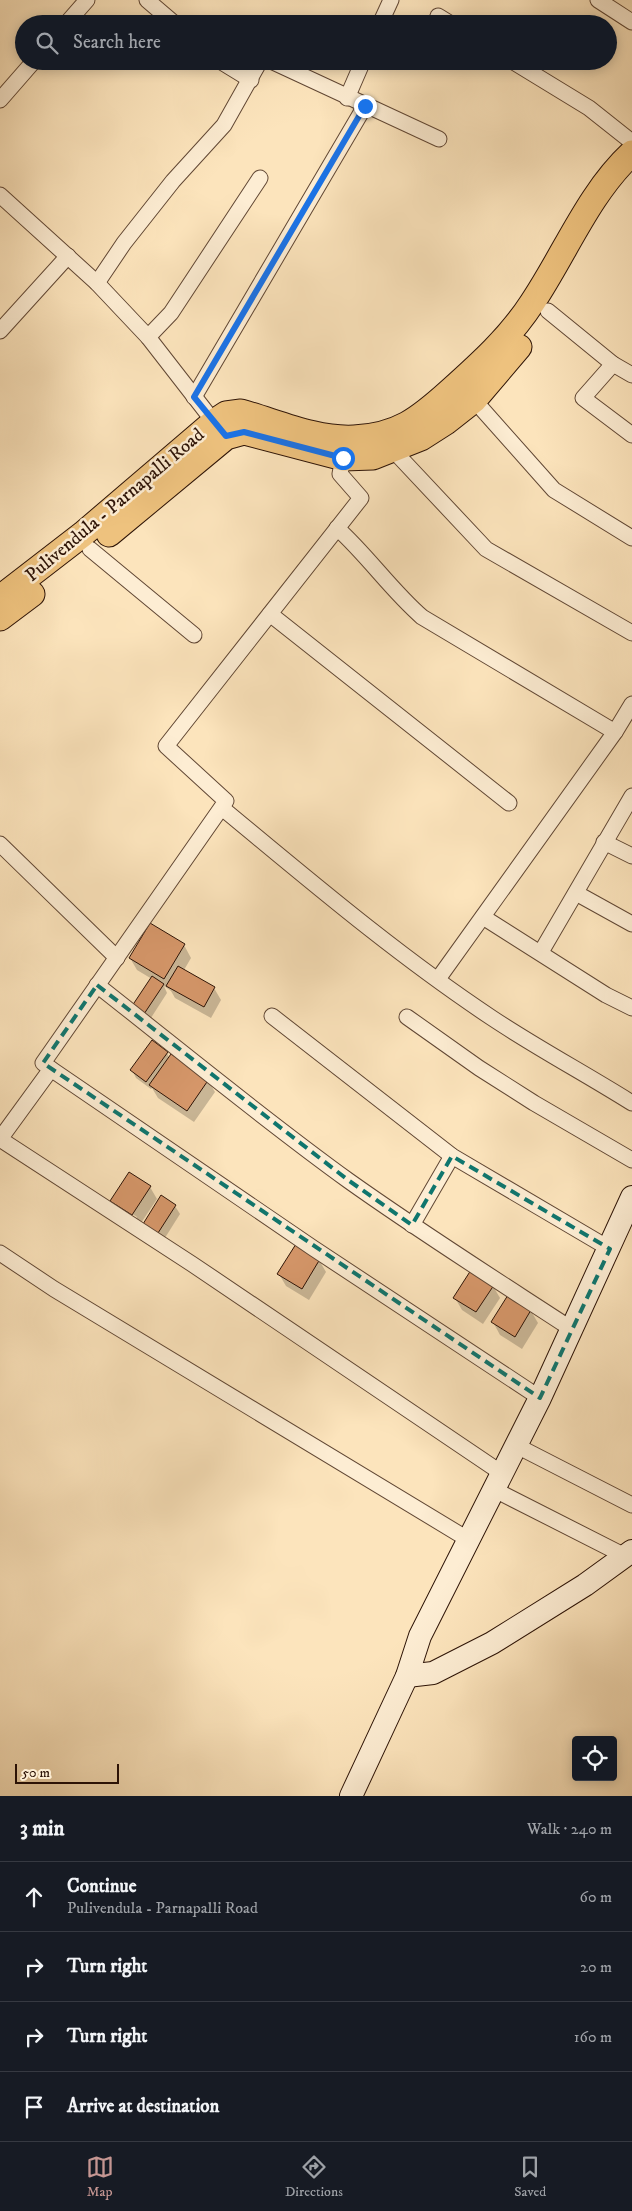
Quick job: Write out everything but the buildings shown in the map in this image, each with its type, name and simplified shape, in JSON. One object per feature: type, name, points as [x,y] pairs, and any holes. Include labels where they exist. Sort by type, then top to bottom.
[{"type":"main road","name":"Pulivendula - Parnapalli Road","points":[[0,618],[90,550],[220,429],[226,414],[240,412],[328,437],[355,438],[390,433],[418,419],[501,344],[532,304],[594,200],[619,165],[632,153]]},
{"type":"main road","name":"Pulivendula - Parnapalli Road","points":[[0,598],[220,429],[244,432],[343,458],[373,457],[421,438],[474,400],[548,311],[598,222],[615,197],[632,177]]},
{"type":"street","points":[[74,15],[87,0]]},
{"type":"street","points":[[147,0],[164,15]]},
{"type":"street","points":[[384,15],[391,0]]},
{"type":"street","points":[[598,0],[632,22]]},
{"type":"street","points":[[0,100],[26,70]]},
{"type":"street","points":[[235,70],[251,80]]},
{"type":"street","points":[[97,283],[124,243],[173,181],[224,125],[256,70]]},
{"type":"street","points":[[289,70],[439,139]]},
{"type":"street","points":[[347,98],[359,70]]},
{"type":"street","points":[[527,70],[589,108],[632,142]]},
{"type":"street","points":[[194,397],[365,106]]},
{"type":"street","points":[[148,337],[171,313],[260,178]]},
{"type":"street","points":[[0,196],[97,283],[148,337],[220,429]]},
{"type":"street","points":[[0,331],[68,256]]},
{"type":"street","points":[[548,311],[613,364],[632,375]]},
{"type":"street","points":[[613,364],[583,398],[632,435]]},
{"type":"street","points":[[474,400],[554,490],[632,538]]},
{"type":"street","points":[[393,450],[486,549],[632,633]]},
{"type":"street","points":[[343,458],[340,474],[361,498],[166,746],[226,801],[43,1063],[312,1248],[540,1398]]},
{"type":"street","points":[[337,528],[378,569],[401,598],[422,616],[616,732]]},
{"type":"street","points":[[90,550],[194,634]]},
{"type":"street","points":[[270,614],[509,803]]},
{"type":"street","points":[[438,980],[616,732],[632,704]]},
{"type":"street","points":[[541,952],[632,796]]},
{"type":"street","points":[[222,808],[337,903],[438,980],[492,1018],[632,1103]]},
{"type":"street","points":[[604,842],[632,856]]},
{"type":"street","points":[[0,844],[117,958]]},
{"type":"street","points":[[576,893],[632,924]]},
{"type":"street","points":[[483,917],[541,952],[606,995],[632,1008]]},
{"type":"street","points":[[98,985],[296,1141],[412,1225],[573,1330]]},
{"type":"street","points":[[272,1016],[452,1156],[610,1249]]},
{"type":"street","points":[[407,1017],[503,1083],[632,1160]]},
{"type":"street","points":[[51,1069],[0,1139],[200,1270],[499,1482],[628,1554],[585,1585],[492,1643],[433,1672],[407,1676]]},
{"type":"street","points":[[412,1225],[452,1156]]},
{"type":"street","points":[[351,1796],[407,1676],[420,1636],[517,1446],[631,1203]]},
{"type":"street","points":[[0,1253],[54,1289],[469,1540]]},
{"type":"street","points":[[517,1446],[632,1505]]},
{"type":"highlighted area","points":[[97,985],[348,1180],[412,1225],[452,1156],[610,1249],[540,1398],[43,1063]]},
{"type":"route","points":[[343,458],[288,442],[244,432],[226,436],[194,397],[365,106]]}]
